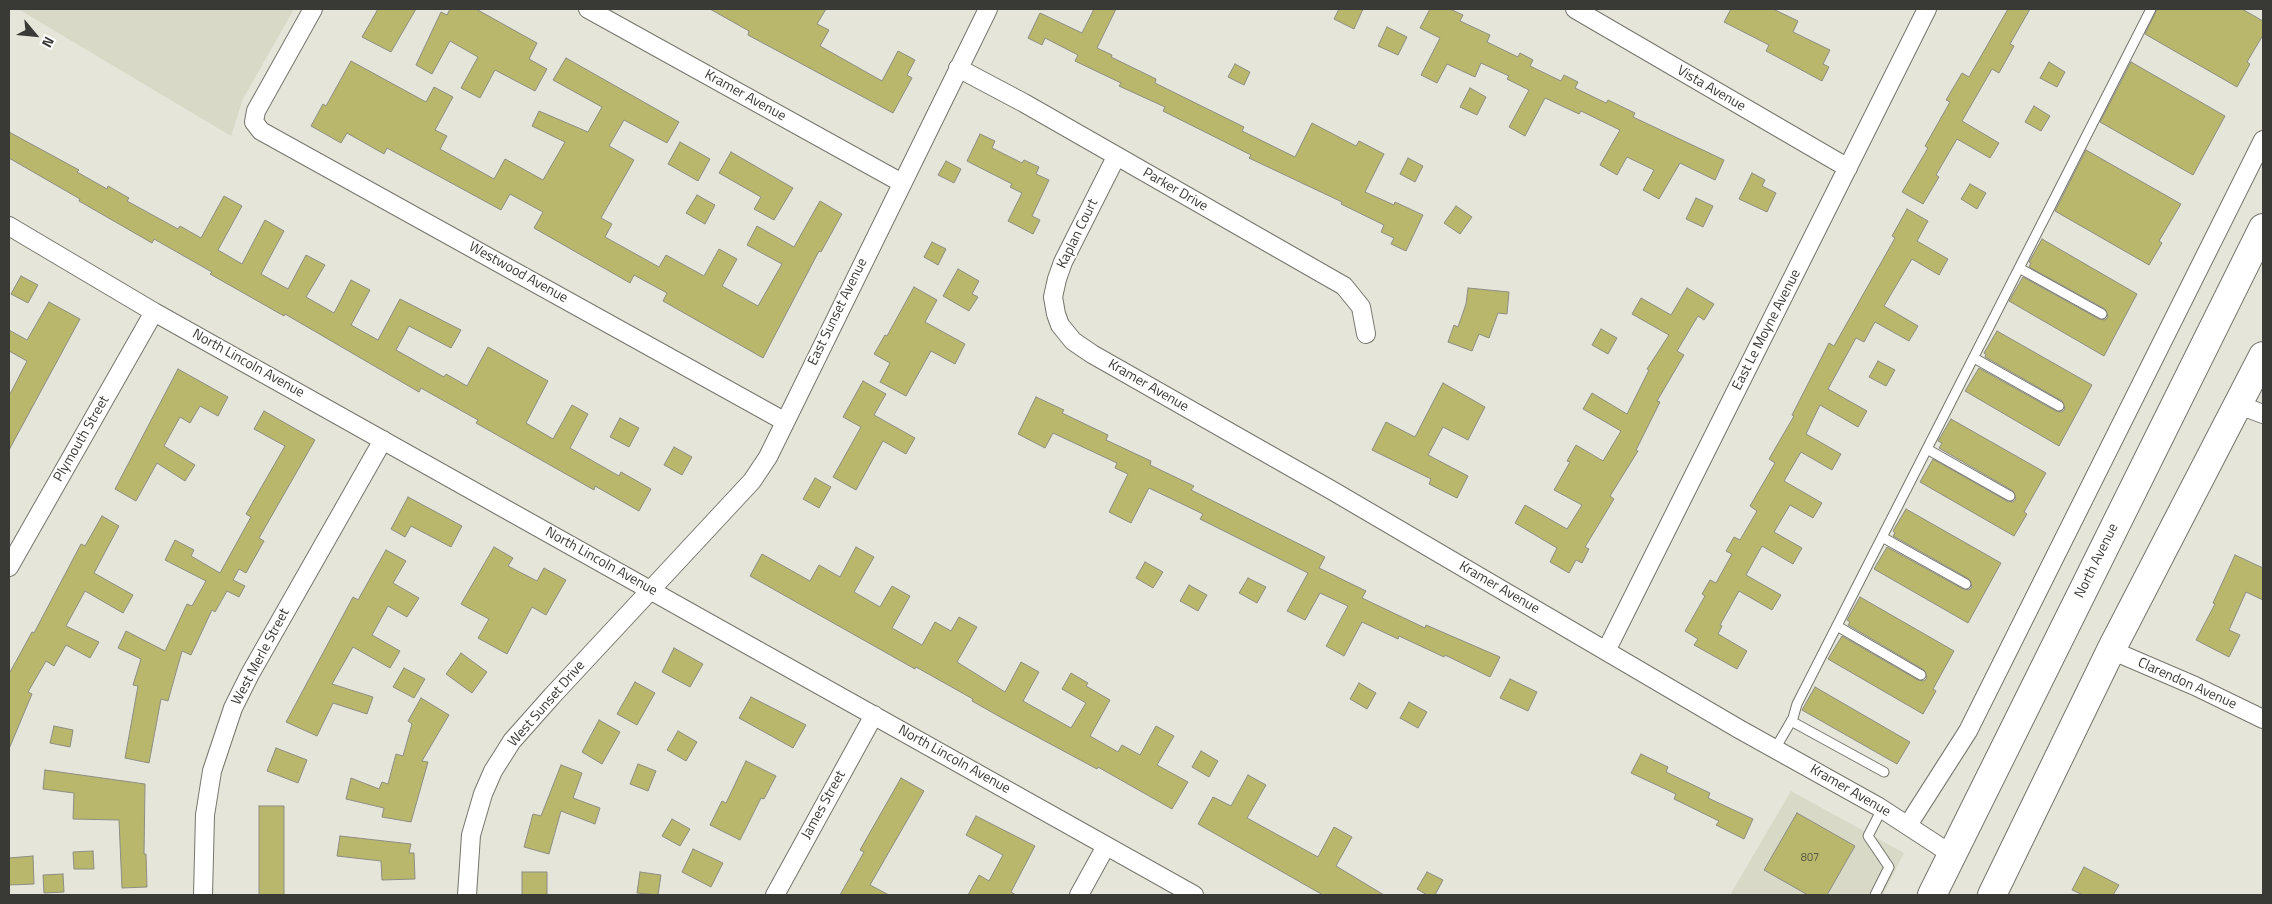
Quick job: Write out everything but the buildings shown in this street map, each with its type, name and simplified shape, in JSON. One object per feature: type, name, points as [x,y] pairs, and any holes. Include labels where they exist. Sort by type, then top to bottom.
[{"type":"main road","name":"North Avenue","points":[[1932,895],[2263,228]]},
{"type":"main road","points":[[1992,895],[2111,650],[2251,410],[2263,356]]},
{"type":"street","name":"Westwood Avenue","points":[[313,9],[256,111],[254,122],[261,131],[784,421]]},
{"type":"street","name":"Kramer Avenue","points":[[588,9],[902,183]]},
{"type":"street","name":"East Sunset Avenue","points":[[651,590],[752,481],[768,456],[988,9]]},
{"type":"street","name":"Vista Avenue","points":[[1575,9],[1848,168]]},
{"type":"street","name":"East Le Moyne Avenue","points":[[1606,651],[1927,9]]},
{"type":"street","name":"Parker Drive","points":[[958,68],[1024,102],[1344,286],[1361,307],[1366,334]]},
{"type":"street","points":[[1908,825],[1968,731],[2263,140]]},
{"type":"street","name":"Kaplan Court","points":[[1056,314],[1053,297],[1064,262],[1116,156]]},
{"type":"street","name":"North Lincoln Avenue","points":[[9,226],[154,312],[1194,895]]},
{"type":"street","name":"Plymouth Street","points":[[9,567],[154,312]]},
{"type":"street","name":"Kramer Avenue","points":[[1056,314],[1066,334],[1082,349],[1332,491],[1775,749],[1882,809],[1951,854]]},
{"type":"street","name":"West Merle Street","points":[[203,895],[205,815],[212,770],[233,708],[250,674],[383,440]]},
{"type":"street","name":"West Sunset Drive","points":[[467,895],[471,835],[483,794],[493,771],[512,741],[651,590]]},
{"type":"street","name":"Clarendon Avenue","points":[[2111,650],[2195,686],[2263,719]]},
{"type":"street","name":"James Street","points":[[775,895],[874,716]]},
{"type":"street","points":[[1079,895],[1106,846]]},
{"type":"lane","points":[[1775,749],[1791,721],[1797,704],[2151,9]]},
{"type":"lane","points":[[2019,268],[2102,314]]},
{"type":"lane","points":[[1974,358],[2059,406]]},
{"type":"lane","points":[[1927,449],[2010,496]]},
{"type":"lane","points":[[1882,538],[1966,584]]},
{"type":"lane","points":[[1838,626],[1921,675]]},
{"type":"lane","points":[[1791,721],[1884,772]]},
{"type":"lane","points":[[1876,895],[1889,867],[1868,836],[1882,809]]},
{"type":"shaded area","points":[[18,9],[294,9],[243,99],[231,136]]},
{"type":"shaded area","points":[[1791,791],[1904,853],[1883,895],[1730,895]]}]
